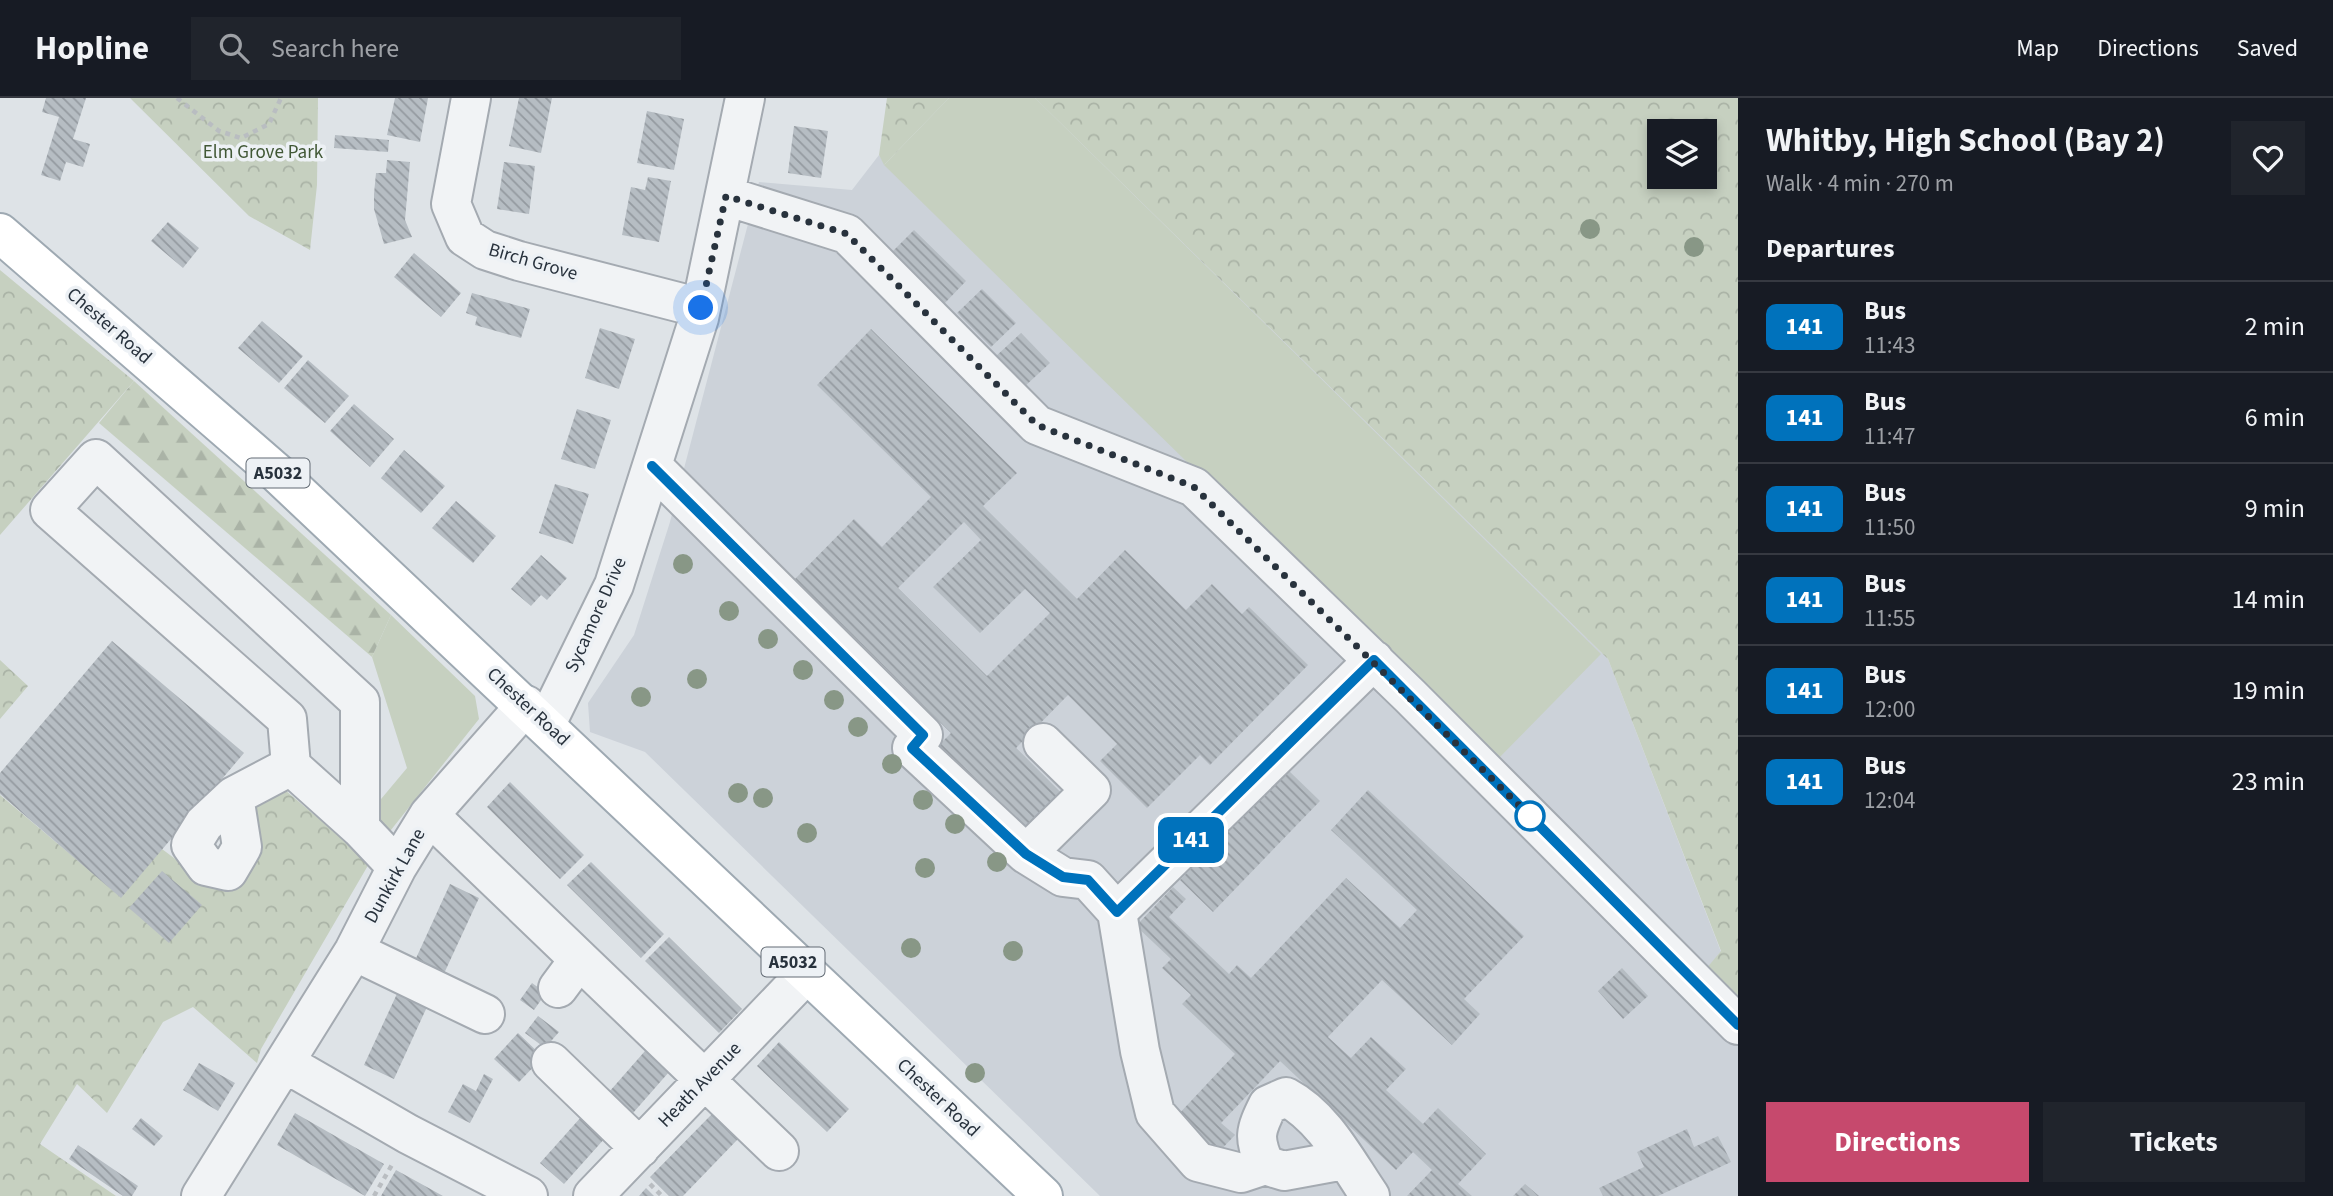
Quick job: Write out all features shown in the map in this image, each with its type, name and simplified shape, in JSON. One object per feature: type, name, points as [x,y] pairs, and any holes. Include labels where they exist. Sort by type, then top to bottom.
[{"type":"main road","name":"Chester Road","points":[[0,233],[277,473],[536,714],[806,974],[1043,1196]]},
{"type":"street","name":"Birch Grove","points":[[471,98],[452,204],[466,237],[485,250],[519,261],[701,308]]},
{"type":"street","name":"Sycamore Drive","points":[[536,714],[614,585],[701,308],[745,98]]},
{"type":"street","points":[[726,196],[847,234],[1037,425],[1194,487],[1374,660],[1738,1025]]},
{"type":"street","points":[[360,828],[360,702],[96,459],[50,510],[287,719],[291,766],[360,828],[397,867]]},
{"type":"street","points":[[652,466],[923,735],[912,748],[1026,854],[1063,877],[1088,880],[1117,912],[1140,1051],[1155,1113],[1198,1162],[1241,1173],[1265,1165],[1284,1171],[1344,1160]]},
{"type":"street","points":[[1117,912],[1374,660]]},
{"type":"street","name":"Dunkirk Lane","points":[[201,1196],[354,951],[397,867],[429,815],[536,714]]},
{"type":"street","points":[[1026,854],[1091,790],[1044,743]]},
{"type":"street","points":[[234,796],[291,766]]},
{"type":"street","points":[[429,815],[568,974],[705,1080],[779,1151]]},
{"type":"street","points":[[354,951],[485,1013]]},
{"type":"street","name":"Heath Avenue","points":[[593,1196],[806,974]]},
{"type":"street","points":[[551,1062],[640,1148]]},
{"type":"street","points":[[285,1063],[408,1134],[528,1196]]},
{"type":"street","points":[[1265,1165],[1257,1147],[1255,1130],[1268,1105],[1286,1097],[1303,1106],[1370,1196]]},
{"type":"path","points":[[177,98],[219,131],[241,138],[269,124],[281,98]]},
{"type":"shaded area","points":[[949,98],[1035,98],[1608,659],[1721,952],[1738,1008],[1738,1196],[1100,1196],[645,752],[590,732],[588,703],[634,635],[670,522],[759,182],[852,190],[879,155],[885,165]]},
{"type":"green space","name":"Elm Grove Park","points":[[130,98],[318,98],[317,185],[310,250],[249,216]]},
{"type":"green space","points":[[887,98],[949,98],[884,165],[879,155]]},
{"type":"green space","points":[[949,98],[1035,98],[1601,654],[1494,763],[884,165]]},
{"type":"green space","points":[[1035,98],[1738,98],[1738,1008],[1706,969],[1721,951],[1608,659]]},
{"type":"green space","points":[[0,270],[134,381],[0,535]]},
{"type":"green space","points":[[134,381],[391,615],[372,657],[99,423]]},
{"type":"green space","points":[[391,615],[475,696],[479,719],[387,835],[366,817],[407,768],[372,657]]},
{"type":"green space","points":[[0,660],[28,686],[0,719]]},
{"type":"green space","points":[[285,790],[370,862],[261,1049],[257,1063],[193,1007],[163,1022],[107,1113],[77,1084],[40,1144],[116,1196],[0,1196],[0,795],[121,897],[162,849],[214,888],[238,877],[250,801]]},
{"type":"building","points":[[46,98],[86,98],[73,139],[90,144],[83,167],[66,162],[60,181],[41,175],[59,117],[42,112]]},
{"type":"building","points":[[395,98],[428,98],[420,142],[387,135]]},
{"type":"building","points":[[519,98],[552,98],[541,153],[509,146]]},
{"type":"building","points":[[647,111],[684,119],[674,170],[637,163]]},
{"type":"building","points":[[794,126],[828,131],[821,178],[788,173]]},
{"type":"building","points":[[335,135],[389,140],[388,152],[334,148]]},
{"type":"building","points":[[387,160],[410,162],[405,220],[412,237],[384,244],[374,209],[374,194],[376,173],[386,173]]},
{"type":"building","points":[[504,162],[535,166],[529,214],[497,209]]},
{"type":"building","points":[[648,177],[671,181],[659,242],[622,235],[631,187],[645,190]]},
{"type":"building","points":[[168,222],[199,248],[183,268],[151,241]]},
{"type":"building","points":[[914,230],[966,281],[944,304],[891,253]]},
{"type":"building","points":[[414,253],[461,293],[441,317],[394,277]]},
{"type":"building","points":[[982,289],[1016,323],[991,347],[957,313]]},
{"type":"building","points":[[472,293],[530,309],[521,338],[475,325],[477,317],[466,313]]},
{"type":"building","points":[[262,321],[303,356],[279,383],[238,348]]},
{"type":"building","points":[[600,328],[635,339],[619,389],[585,378]]},
{"type":"building","points":[[871,329],[1017,473],[983,506],[1077,599],[1125,550],[1186,610],[1212,584],[1242,614],[1249,607],[1308,665],[1210,765],[1200,755],[1147,808],[1100,761],[1117,744],[1068,695],[1016,748],[1060,792],[1021,832],[936,748],[951,733],[795,579],[854,519],[882,547],[931,497],[817,385]],"holes":[[[964,522],[981,540],[933,587],[980,633],[1025,589],[1050,613],[987,676],[898,588]]]},
{"type":"building","points":[[1021,333],[1050,363],[1024,387],[995,357]]},
{"type":"building","points":[[308,360],[349,396],[325,423],[284,388]]},
{"type":"building","points":[[354,404],[394,439],[370,467],[330,431]]},
{"type":"building","points":[[577,409],[611,420],[595,469],[561,459]]},
{"type":"building","points":[[404,450],[445,486],[421,513],[381,478]]},
{"type":"building","points":[[555,484],[589,494],[573,544],[539,533]]},
{"type":"building","points":[[456,501],[496,536],[473,563],[432,528]]},
{"type":"building","points":[[541,555],[567,578],[547,600],[541,595],[531,606],[511,589]]},
{"type":"building","points":[[112,641],[244,753],[121,898],[0,794],[0,773]]},
{"type":"building","points":[[1287,769],[1320,801],[1213,912],[1180,880]]},
{"type":"building","points":[[510,782],[584,855],[560,879],[487,807]]},
{"type":"building","points":[[1368,790],[1524,936],[1464,999],[1480,1014],[1452,1045],[1382,980],[1328,1037],[1351,1058],[1371,1037],[1406,1069],[1386,1090],[1423,1124],[1438,1108],[1486,1154],[1458,1184],[1472,1196],[1407,1196],[1432,1170],[1413,1152],[1396,1170],[1280,1061],[1221,1123],[1235,1135],[1216,1155],[1176,1117],[1235,1054],[1182,1004],[1191,995],[1162,968],[1171,959],[1136,926],[1173,887],[1186,899],[1169,917],[1229,974],[1237,965],[1251,978],[1346,878],[1400,928],[1417,910],[1331,830]]},
{"type":"building","points":[[591,862],[664,934],[641,958],[567,885]]},
{"type":"building","points":[[162,871],[202,905],[169,943],[129,908]]},
{"type":"building","points":[[450,884],[479,898],[441,980],[412,967]]},
{"type":"building","points":[[669,937],[742,1009],[719,1033],[645,961]]},
{"type":"building","points":[[1622,968],[1648,996],[1623,1019],[1598,991]]},
{"type":"building","points":[[402,983],[432,996],[394,1079],[364,1065]]},
{"type":"building","points":[[532,983],[546,993],[534,1010],[520,1000]]},
{"type":"building","points":[[538,1016],[559,1032],[545,1048],[525,1033]]},
{"type":"building","points":[[518,1033],[543,1057],[519,1082],[494,1059]]},
{"type":"building","points":[[779,1042],[849,1109],[827,1132],[757,1066]]},
{"type":"building","points":[[652,1043],[676,1064],[626,1121],[602,1100]]},
{"type":"building","points":[[199,1063],[235,1083],[218,1111],[183,1090]]},
{"type":"building","points":[[484,1074],[493,1079],[470,1123],[448,1112],[463,1084],[476,1091]]},
{"type":"building","points":[[590,1107],[614,1128],[564,1184],[540,1163]]},
{"type":"building","points":[[295,1113],[384,1164],[365,1196],[277,1145]]},
{"type":"building","points":[[712,1114],[738,1139],[683,1196],[669,1196],[650,1177]]},
{"type":"building","points":[[141,1118],[163,1136],[154,1146],[132,1129]]},
{"type":"building","points":[[1687,1129],[1694,1147],[1718,1136],[1731,1162],[1658,1196],[1603,1196],[1599,1188],[1644,1167],[1637,1152]]},
{"type":"building","points":[[78,1145],[138,1186],[132,1196],[123,1196],[69,1159]]},
{"type":"building","points":[[396,1170],[416,1181],[443,1196],[381,1196]]},
{"type":"building","points":[[1525,1184],[1539,1196],[1513,1196]]},
{"type":"building","points":[[646,1188],[654,1196],[639,1196]]},
{"type":"bus line","name":"141","points":[[652,466],[923,735],[912,748],[1026,854],[1063,877],[1088,880],[1117,912],[1374,660],[1738,1025]]},
{"type":"route","points":[[701,308],[726,196],[847,234],[1037,425],[1194,487],[1530,816]]}]
